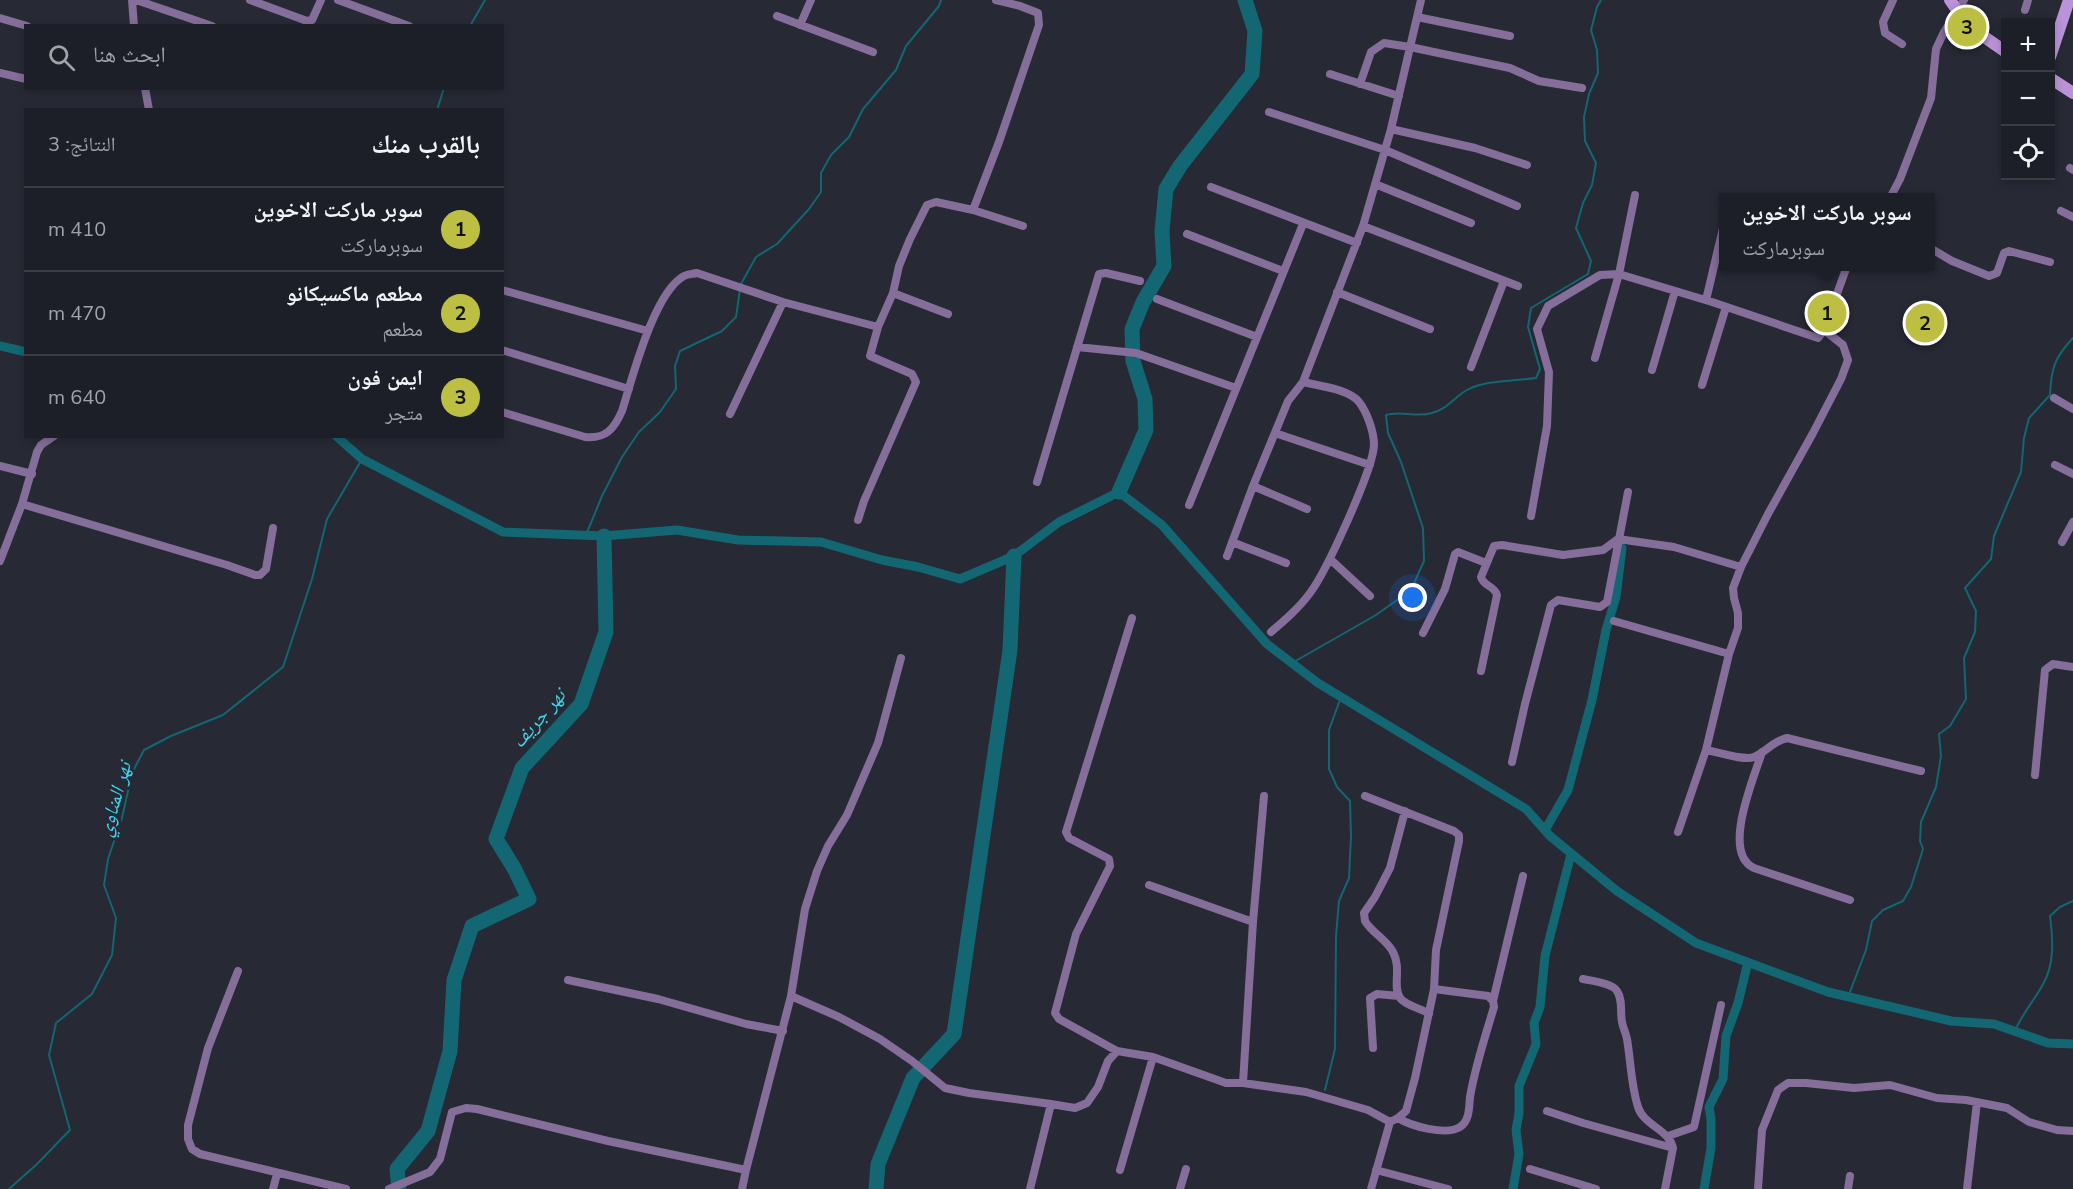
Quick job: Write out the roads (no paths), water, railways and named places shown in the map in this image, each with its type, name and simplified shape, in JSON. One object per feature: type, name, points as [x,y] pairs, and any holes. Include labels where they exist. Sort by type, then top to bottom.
[{"type":"main road","points":[[1950,0],[1967,25],[2001,49]]},
{"type":"main road","points":[[2055,42],[2069,0]]},
{"type":"main road","points":[[2055,81],[2073,93]]},
{"type":"street","points":[[134,24],[134,0],[206,24]]},
{"type":"street","points":[[250,0],[303,21],[314,23],[321,0]]},
{"type":"street","points":[[338,0],[404,24]]},
{"type":"street","points":[[800,25],[811,0]]},
{"type":"street","points":[[973,210],[1039,25],[1038,13],[996,0]]},
{"type":"street","points":[[1227,556],[1288,401],[1303,382],[1363,226],[1391,129],[1422,0]]},
{"type":"street","points":[[1893,0],[1883,22],[1885,33],[1902,44]]},
{"type":"street","points":[[1893,193],[1931,98],[1936,49],[1964,0]]},
{"type":"street","points":[[2025,10],[2028,0]]},
{"type":"street","points":[[777,16],[873,52]]},
{"type":"street","points":[[1417,17],[1510,36]]},
{"type":"street","points":[[0,18],[24,25]]},
{"type":"street","points":[[1360,84],[1371,52],[1384,43],[1510,68],[1528,78],[1582,88]]},
{"type":"street","points":[[0,73],[24,79]]},
{"type":"street","points":[[1330,74],[1399,96]]},
{"type":"street","points":[[145,90],[149,108]]},
{"type":"street","points":[[1269,112],[1385,150],[1517,206]]},
{"type":"street","points":[[1391,129],[1475,148],[1527,165]]},
{"type":"street","points":[[1375,184],[1471,223]]},
{"type":"street","points":[[1211,187],[1357,243]]},
{"type":"street","points":[[1595,357],[1619,274],[1635,195]]},
{"type":"street","points":[[858,520],[864,501],[916,382],[912,374],[870,356],[878,327],[893,293],[910,239],[927,205],[936,202],[973,210],[1023,226]]},
{"type":"street","points":[[2061,211],[2073,217]]},
{"type":"street","points":[[1189,505],[1303,224]]},
{"type":"street","points":[[1363,226],[1518,286]]},
{"type":"street","points":[[1187,234],[1283,271]]},
{"type":"street","points":[[1706,300],[1719,245]]},
{"type":"street","points":[[1935,251],[1952,261],[1989,276],[1997,273],[2004,253],[2009,251],[2050,262]]},
{"type":"street","points":[[1531,516],[1547,426],[1549,383],[1549,372],[1537,329],[1548,306],[1600,275],[1619,274],[1706,300],[1818,338],[1824,330],[1846,271]]},
{"type":"street","points":[[504,413],[593,438],[606,435],[615,426],[654,315],[671,287],[683,276],[697,273],[783,302],[878,327]]},
{"type":"street","points":[[1037,482],[1099,274],[1106,273],[1140,281]]},
{"type":"street","points":[[1471,367],[1504,281]]},
{"type":"street","points":[[504,291],[648,331]]},
{"type":"street","points":[[1652,370],[1675,291]]},
{"type":"street","points":[[1337,292],[1430,329]]},
{"type":"street","points":[[893,293],[948,314]]},
{"type":"street","points":[[1157,299],[1257,337]]},
{"type":"street","points":[[730,414],[783,302]]},
{"type":"street","points":[[1702,385],[1726,307]]},
{"type":"street","points":[[1678,832],[1707,750],[1729,654],[1738,628],[1738,613],[1733,588],[1741,567],[1841,379],[1848,360],[1843,345],[1824,330]]},
{"type":"street","points":[[1077,347],[1136,353],[1236,388]]},
{"type":"street","points":[[504,351],[629,388]]},
{"type":"street","points":[[1271,632],[1292,615],[1311,592],[1330,559],[1370,465],[1374,445],[1369,423],[1358,401],[1336,389],[1303,382]]},
{"type":"street","points":[[2054,398],[2073,409]]},
{"type":"street","points":[[1275,433],[1370,465]]},
{"type":"street","points":[[0,561],[32,474],[36,452],[51,438]]},
{"type":"street","points":[[2055,465],[2073,474]]},
{"type":"street","points":[[0,466],[32,474]]},
{"type":"street","points":[[1253,486],[1306,509]]},
{"type":"street","points":[[1512,762],[1551,605],[1558,600],[1595,606],[1604,605],[1608,598],[1628,492]]},
{"type":"street","points":[[22,504],[255,575],[260,575],[266,569],[273,528]]},
{"type":"street","points":[[2062,542],[2073,522]]},
{"type":"street","points":[[1481,671],[1497,595],[1495,590],[1481,577],[1491,550],[1498,545],[1563,555],[1602,550],[1618,539],[1674,547],[1741,567]]},
{"type":"street","points":[[1232,542],[1286,563]]},
{"type":"street","points":[[1423,633],[1444,589],[1455,554],[1458,552],[1486,563]]},
{"type":"street","points":[[1330,559],[1370,596]]},
{"type":"street","points":[[1132,618],[1066,832],[1069,838],[1109,859],[1110,866],[1076,933],[1055,1013],[1059,1020],[1117,1051],[1152,1057],[1226,1083],[1243,1083],[1306,1092],[1394,1120],[1447,1130],[1460,1127],[1467,1119],[1472,1087],[1494,1007],[1488,996],[1434,989]]},
{"type":"street","points":[[1614,621],[1729,654]]},
{"type":"street","points":[[742,1189],[791,996],[805,909],[817,871],[828,846],[847,815],[878,743],[901,658]]},
{"type":"street","points":[[2034,775],[2045,669],[2053,664],[2073,666]]},
{"type":"street","points":[[1707,750],[1748,759],[1786,738],[1921,771]]},
{"type":"street","points":[[1762,752],[1739,829],[1739,847],[1743,861],[1754,868],[1850,900]]},
{"type":"street","points":[[1243,1083],[1264,796]]},
{"type":"street","points":[[1365,796],[1459,835],[1436,950],[1434,989],[1408,1104],[1406,1111],[1394,1120],[1371,1189]]},
{"type":"street","points":[[1399,996],[1396,984],[1399,969],[1395,955],[1389,945],[1368,926],[1364,913],[1390,868],[1405,811]]},
{"type":"street","points":[[1492,1001],[1523,876]]},
{"type":"street","points":[[1149,885],[1253,922]]},
{"type":"street","points":[[238,971],[208,1048],[188,1125],[188,1139],[192,1149],[200,1154],[346,1189]]},
{"type":"street","points":[[1583,979],[1614,987],[1618,992],[1622,1024],[1627,1038],[1632,1084],[1640,1111],[1647,1121],[1668,1136],[1672,1148],[1665,1189]]},
{"type":"street","points":[[568,980],[658,999],[746,1024],[783,1031]]},
{"type":"street","points":[[1372,1048],[1370,998],[1377,994],[1399,996],[1429,1014]]},
{"type":"street","points":[[791,996],[839,1017],[880,1039],[912,1060],[928,1076],[945,1088],[1075,1108],[1087,1103],[1098,1087],[1108,1061],[1117,1051]]},
{"type":"street","points":[[1668,1136],[1694,1127],[1721,1005]]},
{"type":"street","points":[[1120,1170],[1152,1057]]},
{"type":"street","points":[[1758,1189],[1762,1130],[1778,1090],[1788,1083],[1800,1082],[1854,1088],[1890,1085],[1938,1098],[2007,1108],[2029,1122],[2057,1130],[2073,1131]]},
{"type":"street","points":[[1967,1189],[1977,1102]]},
{"type":"street","points":[[1030,1189],[1051,1104]]},
{"type":"street","points":[[390,1189],[430,1172],[440,1159],[452,1112],[466,1108],[746,1170]]},
{"type":"street","points":[[1547,1111],[1672,1148]]},
{"type":"street","points":[[1180,1189],[1186,1169]]},
{"type":"street","points":[[1530,1169],[1596,1189]]},
{"type":"street","points":[[1376,1170],[1449,1189]]},
{"type":"street","points":[[273,1189],[277,1174]]},
{"type":"street","points":[[1848,1189],[1850,1176]]},
{"type":"waterway","points":[[471,24],[485,0]]},
{"type":"waterway","points":[[741,284],[756,257],[777,244],[809,209],[821,192],[821,173],[831,155],[849,137],[863,109],[896,70],[906,46],[939,6],[941,0]]},
{"type":"waterway","points":[[1119,492],[1146,430],[1145,399],[1133,361],[1132,329],[1143,302],[1164,266],[1162,231],[1166,189],[1180,166],[1252,74],[1255,31],[1245,0]]},
{"type":"waterway","points":[[1292,663],[1376,615],[1411,590],[1424,561],[1423,528],[1401,462],[1388,433],[1386,415],[1432,413],[1474,387],[1536,378],[1540,369],[1528,327],[1531,308],[1588,274],[1591,261],[1576,228],[1583,203],[1592,185],[1596,163],[1585,141],[1584,117],[1589,94],[1598,73],[1597,50],[1591,30],[1601,0]]},
{"type":"waterway","points":[[438,108],[443,90]]},
{"type":"waterway","points":[[586,535],[602,496],[622,457],[639,432],[660,412],[676,389],[675,366],[680,351],[722,331],[736,317],[740,289]]},
{"type":"waterway","points":[[1848,997],[1866,950],[1872,921],[1883,910],[1903,901],[1911,887],[1923,849],[1920,841],[1921,822],[1936,787],[1941,756],[1939,734],[1950,726],[1966,699],[1964,658],[1975,632],[1976,611],[1965,588],[1991,559],[1994,536],[2021,472],[2024,438],[2029,418],[2050,395],[2051,377],[2055,364],[2073,338]]},
{"type":"waterway","points":[[0,346],[24,352]]},
{"type":"waterway","points":[[338,438],[362,459],[503,532],[604,536],[677,530],[738,540],[821,542],[960,579],[1014,556],[1059,522],[1119,492],[1162,525],[1267,644],[1318,683],[1526,809],[1550,836],[1617,891],[1696,943],[1828,992],[1951,1021],[1994,1024],[2048,1043],[2073,1044]]},
{"type":"waterway","name":"نهر المناوي","points":[[9,1189],[70,1130],[49,1055],[56,1023],[92,994],[112,955],[116,918],[104,885],[108,859],[122,818],[132,773],[144,750],[171,736],[223,715],[283,667],[312,579],[327,519],[362,459]]},
{"type":"waterway","name":"نهر جريف","points":[[399,1189],[397,1169],[428,1131],[450,1051],[454,980],[472,926],[529,899],[496,839],[522,768],[581,704],[606,632],[604,536]]},
{"type":"waterway","points":[[1545,830],[1568,790],[1616,597],[1622,548]]},
{"type":"waterway","points":[[876,1189],[878,1164],[913,1078],[954,1034],[1010,650],[1014,556]]},
{"type":"waterway","points":[[1325,1090],[1335,1049],[1336,936],[1339,901],[1349,878],[1351,836],[1350,801],[1337,787],[1329,769],[1329,730],[1341,697]]},
{"type":"waterway","points":[[1513,1189],[1519,1154],[1516,1130],[1519,1113],[1519,1086],[1536,1044],[1534,1023],[1540,1007],[1545,956],[1571,854]]},
{"type":"waterway","points":[[2015,1031],[2049,970],[2052,943],[2050,916],[2060,907],[2073,901]]},
{"type":"waterway","points":[[1704,1189],[1711,1148],[1709,1107],[1723,1079],[1726,1036],[1738,1003],[1748,962]]},
{"type":"place","name":"ايمن فون","points":[[1967,27]]},
{"type":"place","name":"سوبر ماركت الاخوين","points":[[1827,313]]},
{"type":"place","name":"مطعم ماكسيكانو","points":[[1925,323]]}]
